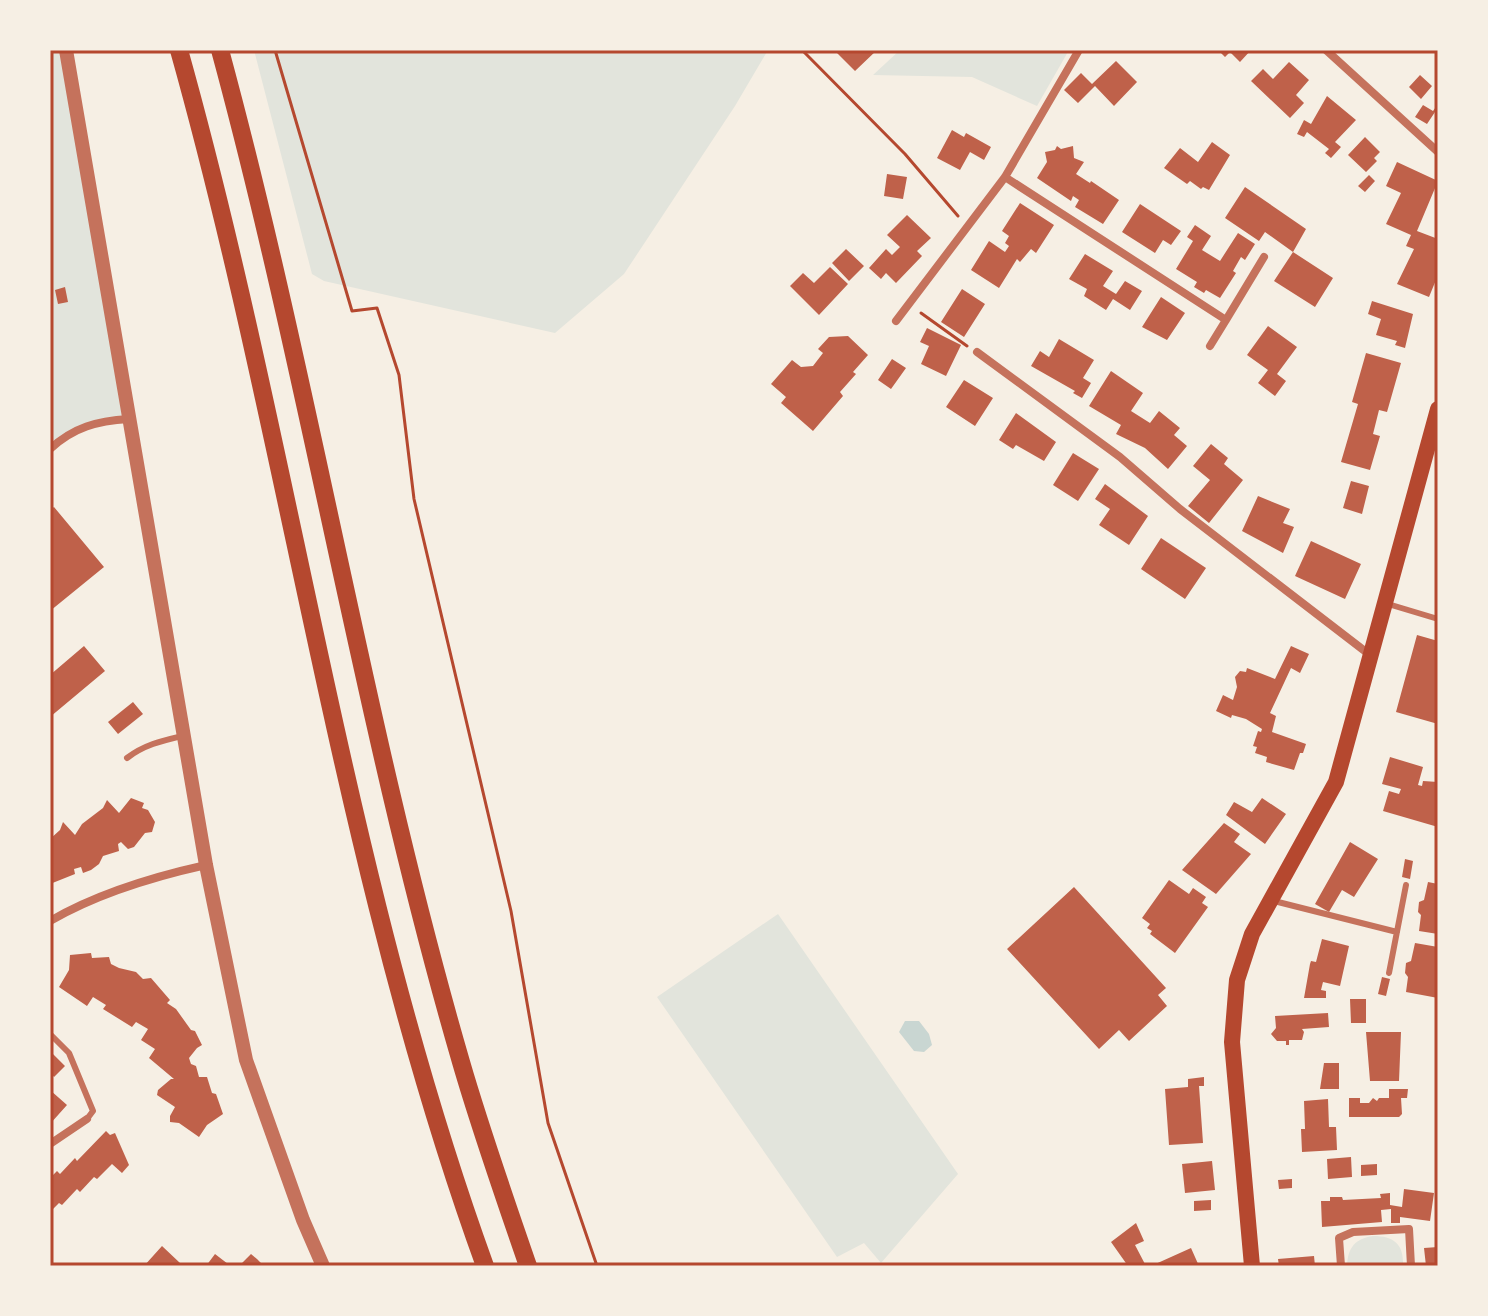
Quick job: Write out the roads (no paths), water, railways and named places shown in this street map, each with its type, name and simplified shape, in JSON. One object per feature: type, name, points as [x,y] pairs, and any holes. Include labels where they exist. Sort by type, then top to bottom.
[{"type":"highway","points":[[179,50],[201,128],[253,352],[380,918],[412,1043],[485,1266]]},
{"type":"highway","points":[[220,50],[271,245],[413,881],[461,1062],[528,1266]]},
{"type":"main road","points":[[1252,1266],[1232,1042],[1232,1011],[1237,980],[1252,934],[1336,782],[1438,409]]},
{"type":"street","points":[[66,50],[206,865],[246,1060],[303,1220],[323,1266]]},
{"type":"street","points":[[896,321],[1005,177],[1079,50]]},
{"type":"street","points":[[1326,50],[1438,152]]},
{"type":"street","points":[[1005,177],[1226,320]]},
{"type":"street","points":[[1210,346],[1264,257]]},
{"type":"street","points":[[977,352],[1120,457],[1180,509],[1371,655]]},
{"type":"street","points":[[50,449],[79,427],[129,419]]},
{"type":"street","points":[[50,921],[109,893],[169,873],[206,865]]},
{"type":"street","points":[[50,1144],[87,1119]]},
{"type":"street","points":[[1341,1266],[1339,1238],[1353,1232],[1409,1229],[1411,1266]]},
{"type":"lane","points":[[1385,603],[1438,619]]},
{"type":"lane","points":[[127,758],[155,742],[184,736]]},
{"type":"lane","points":[[1389,973],[1406,885]]},
{"type":"lane","points":[[1270,900],[1397,932]]},
{"type":"lane","points":[[50,1034],[69,1053],[93,1111],[87,1119]]}]
